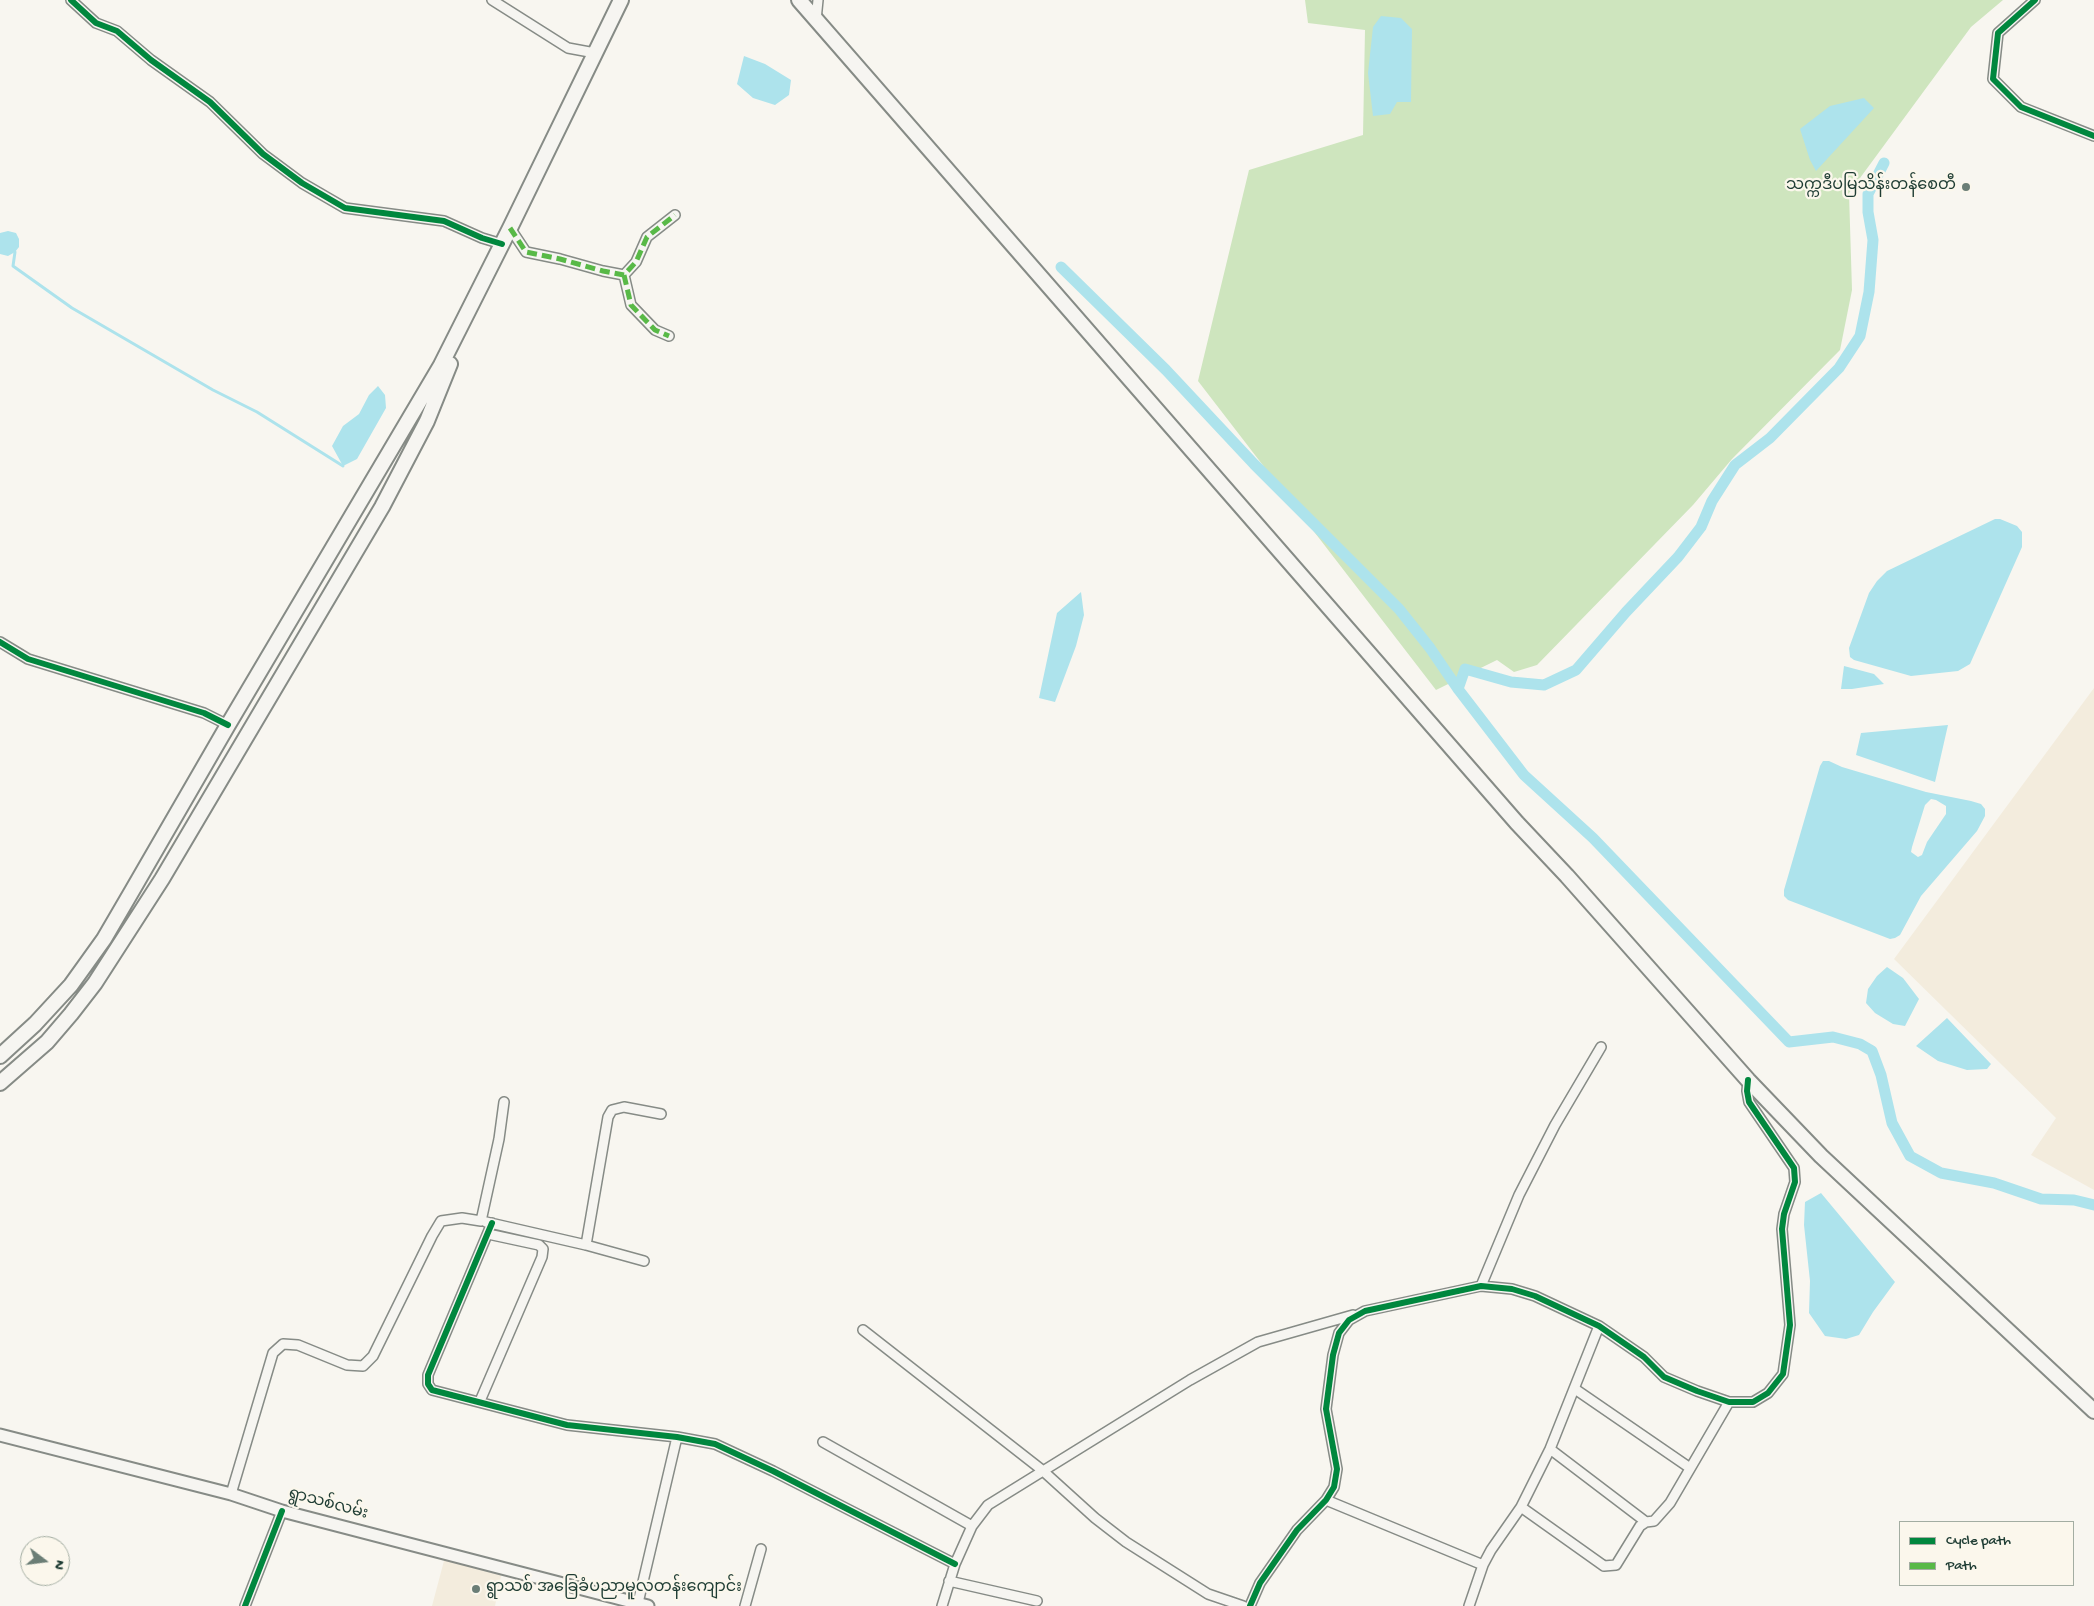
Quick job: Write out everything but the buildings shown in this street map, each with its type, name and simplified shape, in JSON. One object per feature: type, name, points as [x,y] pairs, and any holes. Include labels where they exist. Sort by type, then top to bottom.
[{"type":"main road","points":[[0,1056],[35,1024],[71,985],[104,939],[436,373],[481,287],[621,0]]},
{"type":"main road","points":[[799,0],[1517,823],[1573,883],[1748,1080],[1821,1156],[2090,1408]]},
{"type":"main road","points":[[0,1083],[40,1048],[96,983],[162,879],[382,506],[427,421],[481,287]]},
{"type":"street","points":[[71,0],[96,23],[117,31],[151,60],[210,102],[263,154],[302,183],[345,208],[444,221],[482,238],[502,244]]},
{"type":"street","points":[[492,0],[568,48],[595,53]]},
{"type":"street","points":[[816,20],[818,0]]},
{"type":"street","points":[[2035,0],[1998,33],[1993,79],[2021,107],[2094,136]]},
{"type":"street","points":[[624,275],[636,262],[648,237],[675,215]]},
{"type":"street","points":[[510,228],[526,252],[624,275]]},
{"type":"street","points":[[624,275],[631,304],[655,330],[669,336]]},
{"type":"street","points":[[0,642],[28,659],[204,713],[228,726]]},
{"type":"street","points":[[1481,1286],[1519,1195],[1555,1124],[1601,1046]]},
{"type":"street","points":[[942,1606],[955,1564],[972,1526],[988,1505],[1190,1380],[1258,1342],[1365,1311],[1481,1286],[1512,1289],[1536,1296],[1599,1326],[1644,1357],[1664,1377],[1730,1402],[1753,1402],[1768,1393],[1783,1374],[1790,1325],[1782,1229],[1784,1214],[1795,1182],[1794,1168],[1749,1102],[1746,1091],[1748,1080]]},
{"type":"street","points":[[481,1221],[499,1139],[504,1102]]},
{"type":"street","points":[[586,1245],[608,1117],[612,1110],[624,1107],[661,1114]]},
{"type":"street","points":[[230,1494],[273,1353],[283,1344],[298,1345],[347,1365],[363,1366],[373,1356],[441,1221],[462,1218],[492,1223],[644,1261]]},
{"type":"street","points":[[492,1223],[428,1375],[428,1384],[432,1390],[567,1424],[677,1437],[716,1444],[955,1564]]},
{"type":"street","points":[[480,1401],[542,1257],[542,1249],[539,1245],[488,1234]]},
{"type":"street","points":[[1250,1606],[1260,1583],[1297,1530],[1326,1500],[1337,1479],[1337,1469],[1326,1409],[1333,1355],[1339,1333],[1349,1320],[1365,1311]]},
{"type":"street","points":[[1469,1606],[1483,1565],[1491,1550],[1521,1507],[1550,1449],[1599,1326]]},
{"type":"street","points":[[863,1330],[1042,1470],[1095,1518],[1156,1562],[1183,1576],[1208,1594],[1243,1606]]},
{"type":"street","points":[[1575,1390],[1690,1468]]},
{"type":"street","points":[[1521,1507],[1604,1566],[1611,1567],[1616,1565],[1640,1526],[1654,1520],[1670,1503],[1730,1402]]},
{"type":"street","name":"ရွာသစ်လမ်း","points":[[0,1436],[230,1494],[282,1511],[643,1605]]},
{"type":"street","points":[[643,1605],[677,1437]]},
{"type":"street","points":[[823,1442],[972,1526]]},
{"type":"street","points":[[1550,1449],[1646,1522]]},
{"type":"street","points":[[1326,1500],[1483,1565]]},
{"type":"street","points":[[245,1606],[282,1511]]},
{"type":"street","points":[[745,1606],[761,1549]]},
{"type":"street","points":[[949,1581],[1037,1601]]},
{"type":"shaded area","points":[[2094,688],[2094,1190],[2031,1155],[2056,1118],[1894,959]]},
{"type":"shaded area","points":[[445,1557],[502,1571],[495,1606],[432,1606]]},
{"type":"green space","points":[[1305,0],[2003,0],[1971,27],[1849,193],[1852,290],[1840,350],[1732,459],[1693,505],[1537,665],[1514,672],[1497,660],[1436,690],[1198,381],[1249,170],[1363,135],[1365,30],[1308,23]]},
{"type":"water","points":[[1381,16],[1401,18],[1412,29],[1411,102],[1397,102],[1390,114],[1373,116],[1368,73],[1373,27]]},
{"type":"water","points":[[744,56],[765,64],[791,80],[789,95],[775,105],[753,98],[737,84]]},
{"type":"water","points":[[1864,98],[1874,108],[1816,171],[1810,160],[1800,129],[1830,106]]},
{"type":"water","points":[[8,231],[16,233],[19,239],[19,247],[8,256],[0,254],[0,233]]},
{"type":"water","points":[[378,386],[385,395],[386,408],[357,459],[343,466],[332,446],[343,426],[359,414],[369,395]]},
{"type":"water","points":[[1995,519],[2000,519],[2017,526],[2022,532],[2022,547],[1970,664],[1958,671],[1911,676],[1854,660],[1850,657],[1849,648],[1869,593],[1887,571]]},
{"type":"water","points":[[1081,592],[1084,615],[1076,646],[1055,702],[1039,698],[1057,613]]},
{"type":"water","points":[[1844,666],[1874,674],[1884,684],[1841,689]]},
{"type":"water","points":[[1948,725],[1935,782],[1856,755],[1861,733]]},
{"type":"water","points":[[1823,761],[1829,761],[1842,767],[1926,792],[1981,804],[1985,809],[1985,816],[1977,831],[1921,896],[1900,935],[1895,938],[1890,939],[1788,900],[1784,896],[1784,890]],"holes":[[[1931,799],[1946,806],[1946,814],[1927,842],[1922,855],[1918,857],[1911,852],[1925,805]]]},
{"type":"water","points":[[1887,967],[1903,978],[1919,999],[1905,1026],[1893,1024],[1875,1013],[1866,1003],[1868,989],[1877,976]]},
{"type":"water","points":[[1947,1018],[1991,1064],[1987,1069],[1967,1070],[1938,1061],[1916,1046]]},
{"type":"water","points":[[1821,1193],[1895,1282],[1859,1335],[1846,1339],[1825,1336],[1809,1313],[1810,1281],[1804,1225],[1805,1202]]},
{"type":"waterway","points":[[1458,689],[1465,669],[1511,682],[1544,685],[1576,670],[1626,612],[1678,557],[1701,527],[1712,501],[1735,465],[1770,438],[1839,368],[1860,336],[1869,292],[1873,240],[1868,212],[1868,194],[1884,163]]},
{"type":"waterway","points":[[15,252],[13,266],[72,308],[213,390],[257,412],[343,466]]},
{"type":"waterway","points":[[1061,267],[1166,370],[1254,464],[1399,609],[1524,775],[1593,838],[1789,1042],[1833,1037],[1860,1044],[1872,1051],[1881,1075],[1892,1123],[1910,1156],[1941,1173],[1994,1183],[2041,1199],[2074,1200],[2094,1205]]},
{"type":"marked path","points":[[510,228],[526,252],[624,275],[636,262],[647,237],[675,215]]},
{"type":"marked path","points":[[624,275],[631,305],[655,330],[669,336]]},
{"type":"cycle path","points":[[71,0],[96,23],[117,31],[151,60],[210,102],[263,154],[302,183],[345,208],[444,221],[482,238],[502,244]]},
{"type":"cycle path","points":[[2035,0],[1998,33],[1993,79],[2021,107],[2094,136]]},
{"type":"cycle path","points":[[0,642],[28,659],[204,713],[228,725]]},
{"type":"cycle path","points":[[1250,1606],[1260,1583],[1297,1530],[1326,1500],[1334,1487],[1337,1469],[1326,1409],[1333,1355],[1339,1333],[1349,1320],[1365,1311],[1481,1286],[1512,1289],[1535,1296],[1599,1326],[1644,1357],[1664,1377],[1697,1391],[1729,1402],[1753,1402],[1768,1393],[1783,1374],[1790,1325],[1782,1229],[1784,1214],[1795,1182],[1794,1168],[1749,1102],[1748,1080]]},
{"type":"cycle path","points":[[492,1223],[428,1375],[428,1384],[432,1390],[567,1425],[677,1437],[715,1444],[773,1471],[955,1564]]},
{"type":"cycle path","points":[[245,1606],[282,1511]]},
{"type":"place","name":"သက္ကဒီပမြသိန်းတန်စေတီ","points":[[1966,187]]},
{"type":"place","name":"ရွာသစ် အခြေခံပညာမူလတန်းကျောင်း","points":[[476,1589]]}]
